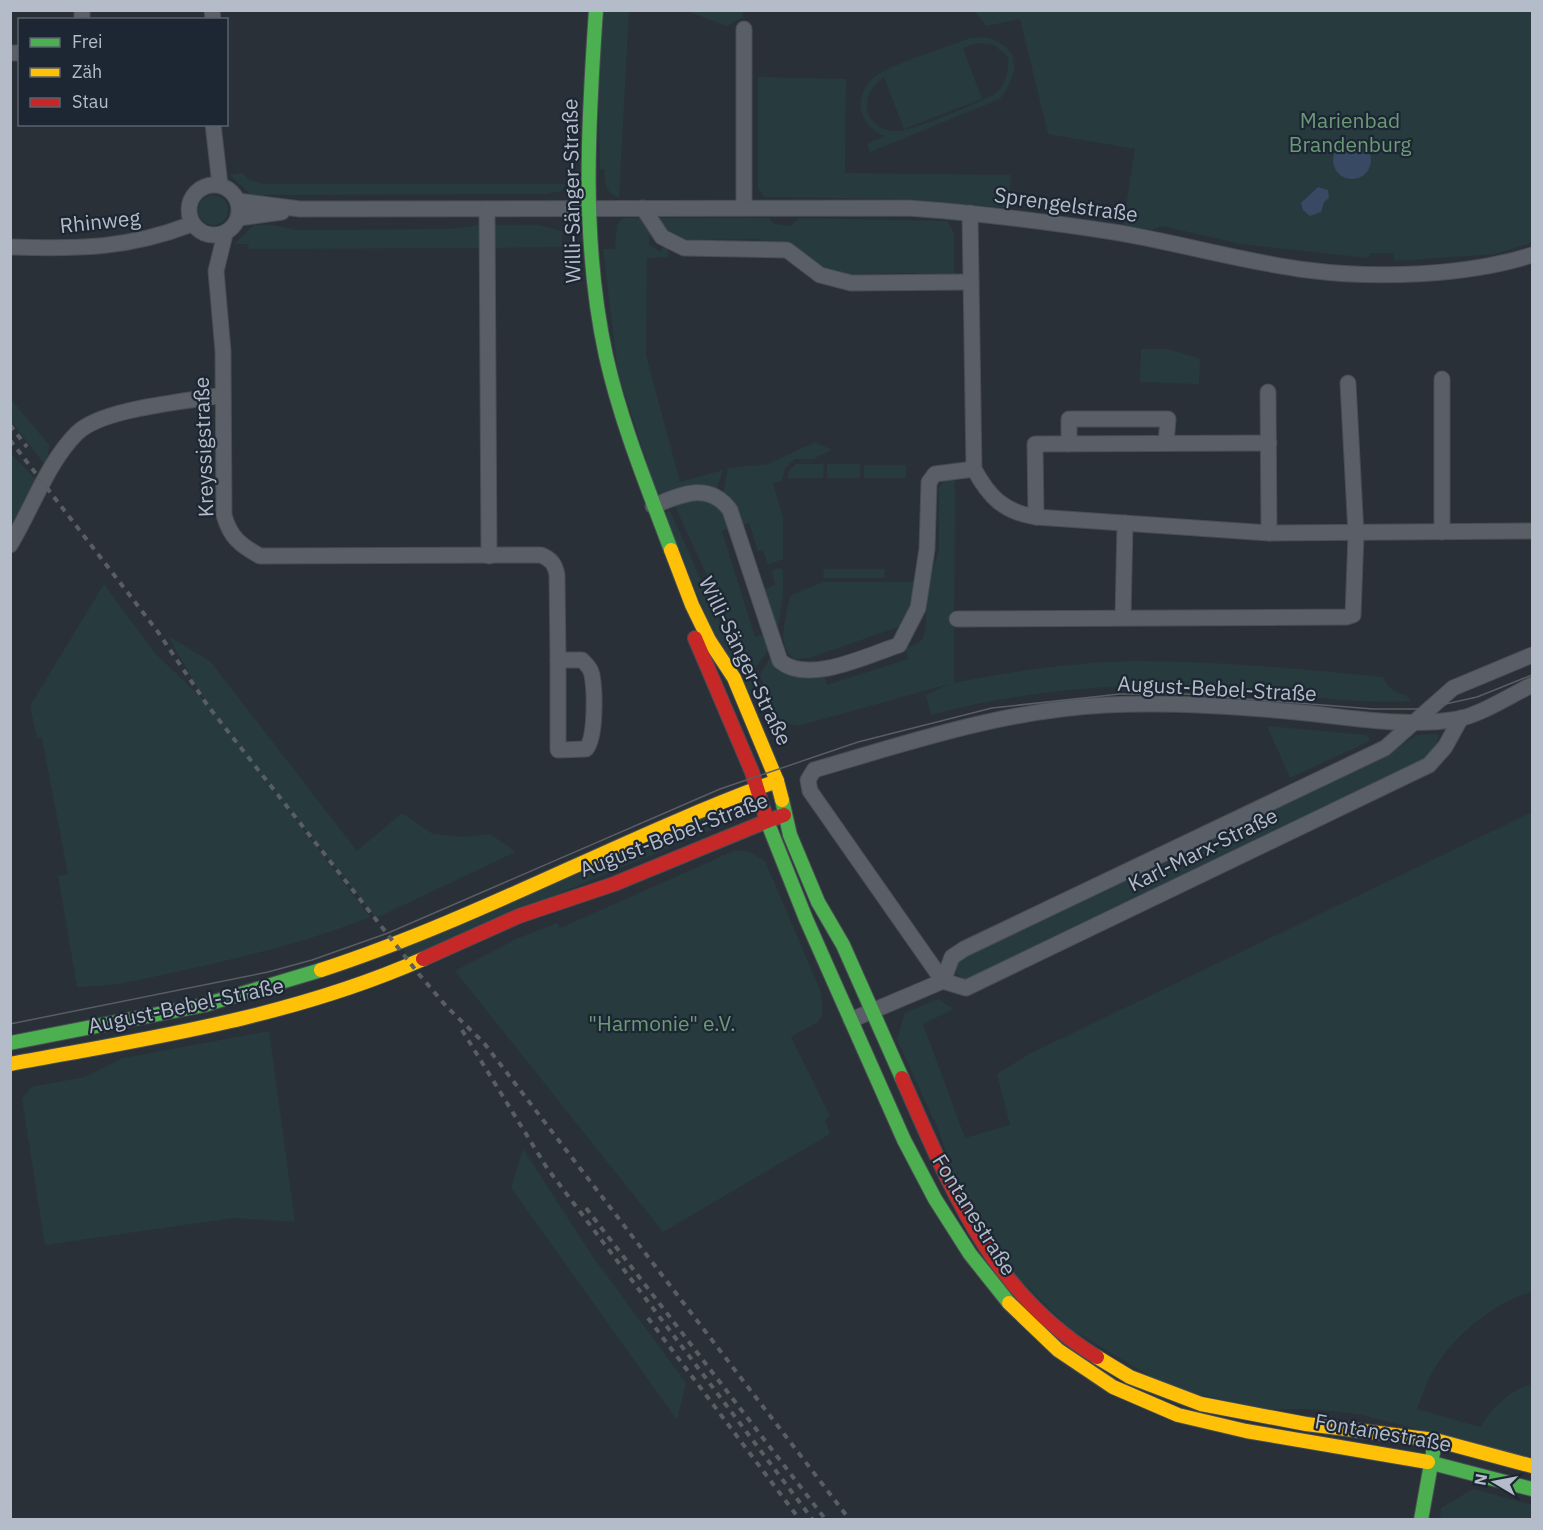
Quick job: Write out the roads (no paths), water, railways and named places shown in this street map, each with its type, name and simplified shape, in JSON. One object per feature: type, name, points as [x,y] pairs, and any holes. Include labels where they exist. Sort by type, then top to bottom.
[{"type":"main road","name":"Willi-Sänger-Straße","points":[[596,10],[589,108],[589,208],[595,293],[606,356],[630,442],[674,560],[709,640],[734,678],[777,781]]},
{"type":"main road","name":"Willi-Sänger-Straße","points":[[674,560],[684,606],[696,639],[758,788]]},
{"type":"main road","name":"August-Bebel-Straße","points":[[10,1043],[215,1003],[334,966],[395,943],[714,805],[777,781],[784,815],[614,884],[519,916],[411,964],[325,996],[218,1025],[10,1064]]},
{"type":"main road","name":"Fontanestraße","points":[[758,788],[767,821],[894,1119],[963,1246],[1011,1307],[1064,1355],[1118,1389],[1181,1416],[1233,1429],[1431,1462],[1533,1489]]},
{"type":"main road","name":"Fontanestraße","points":[[784,815],[818,902],[843,945],[871,1013],[970,1226],[1019,1292],[1068,1337],[1130,1377],[1200,1404],[1306,1424],[1435,1440],[1533,1466]]},
{"type":"main road","points":[[1421,1520],[1435,1440]]},
{"type":"street","points":[[744,29],[744,208]]},
{"type":"street","points":[[213,132],[220,185]]},
{"type":"street","points":[[203,187],[213,132]]},
{"type":"street","points":[[220,185],[234,194],[238,201],[239,218],[234,227],[225,234],[205,235],[192,224],[189,214],[190,203],[203,187],[220,185]]},
{"type":"street","points":[[238,201],[300,209]]},
{"type":"street","points":[[643,208],[652,226],[662,237],[684,248],[787,250],[820,275],[851,283],[970,282]]},
{"type":"street","name":"Sprengelstraße","points":[[300,209],[908,208],[970,213],[1119,233],[1308,270],[1358,274],[1415,273],[1504,264],[1533,255]]},
{"type":"street","points":[[239,218],[300,209]]},
{"type":"street","points":[[487,209],[489,556]]},
{"type":"street","points":[[970,213],[974,469],[986,490],[1014,511],[1036,517],[1269,533],[1533,531]]},
{"type":"street","name":"Rhinweg","points":[[10,247],[112,246],[142,241],[192,224]]},
{"type":"street","name":"Kreyssigstraße","points":[[216,271],[225,234]]},
{"type":"street","name":"Kreyssigstraße","points":[[205,235],[216,271],[223,351],[224,515],[228,529],[238,544],[260,556],[541,555],[549,558],[555,565],[558,587],[558,660],[558,750],[586,749],[591,743],[593,731],[592,674],[582,660],[558,660]]},
{"type":"street","points":[[1442,379],[1442,532]]},
{"type":"street","points":[[957,619],[1347,617],[1353,615],[1356,534],[1348,382]]},
{"type":"street","points":[[1268,392],[1269,533]]},
{"type":"street","points":[[10,545],[48,475],[76,434],[93,421],[116,414],[223,395]]},
{"type":"street","points":[[1069,444],[1069,419],[1167,419],[1166,443]]},
{"type":"street","points":[[1036,517],[1035,444],[1269,443]]},
{"type":"street","name":"Willi-Sänger-Straße","points":[[653,506],[688,492],[705,492],[723,500],[730,510],[780,661],[794,669],[819,671],[899,645],[918,608],[927,549],[929,482],[935,474],[958,469],[974,469]]},
{"type":"street","points":[[1123,617],[1125,524]]},
{"type":"street","name":"Karl-Marx-Straße","points":[[1461,718],[1445,747],[1429,765],[966,988],[943,981],[952,957],[964,950],[1385,748],[1453,688],[1533,655]]},
{"type":"street","points":[[1413,724],[1461,718],[1533,686]]},
{"type":"street","name":"August-Bebel-Straße","points":[[943,981],[810,791],[808,780],[814,770],[955,728],[1044,712],[1104,705],[1163,704],[1282,711],[1413,724]]},
{"type":"street","points":[[851,1020],[943,981]]},
{"type":"water","points":[[1352,141],[1365,147],[1371,160],[1365,173],[1352,179],[1339,173],[1333,160],[1339,147]]},
{"type":"water","points":[[1318,187],[1328,190],[1329,198],[1324,202],[1321,212],[1310,216],[1303,210],[1301,203]]},
{"type":"tram line","points":[[10,1024],[268,972],[312,960],[388,933],[720,789],[858,742],[992,708],[1120,694],[1186,694],[1373,709],[1423,709],[1477,697],[1532,675]]},
{"type":"railway","points":[[10,425],[27,447]]},
{"type":"railway","points":[[10,440],[158,632],[208,706],[418,973],[446,1006],[484,1043],[850,1520]]},
{"type":"railway","points":[[462,1030],[547,1168],[813,1520]]},
{"type":"railway","points":[[586,1208],[826,1520]]},
{"type":"railway","points":[[648,1318],[800,1520]]},
{"type":"park label","name":"Marienbad Brandenburg","points":[[1350,133]]},
{"type":"park label","name":"\"Harmonie\" e.V.","points":[[662,1024]]}]
